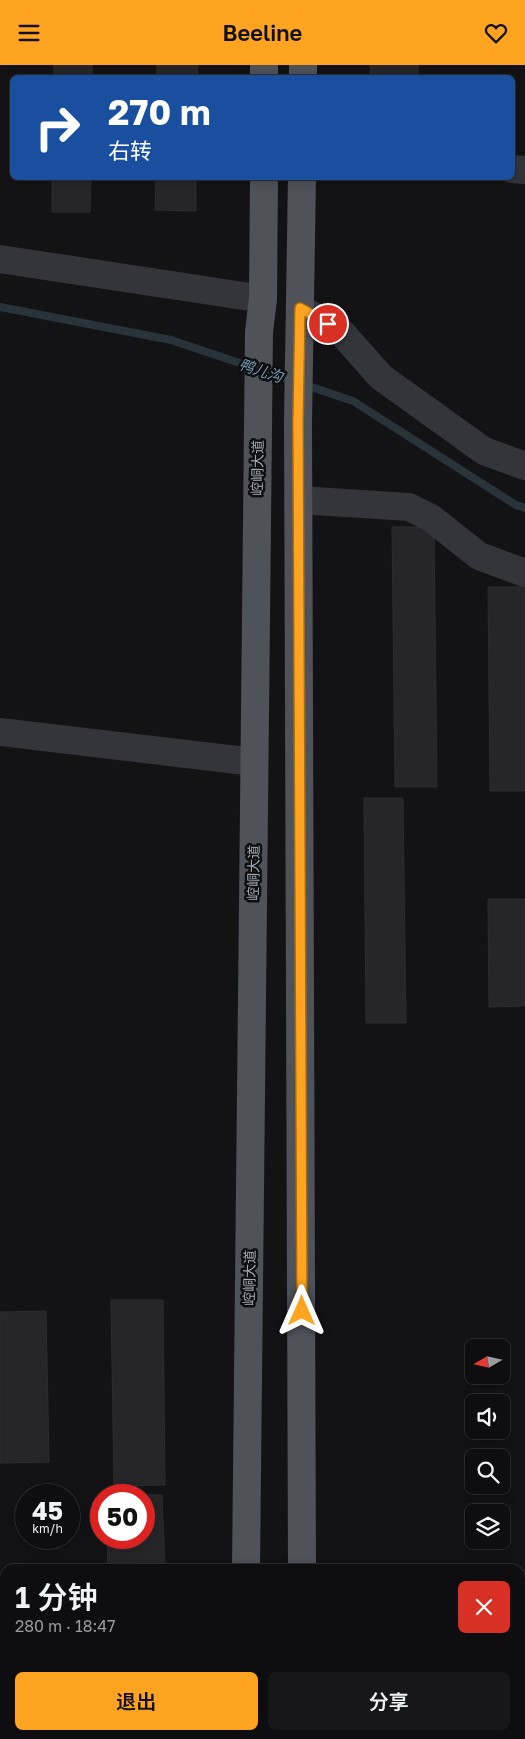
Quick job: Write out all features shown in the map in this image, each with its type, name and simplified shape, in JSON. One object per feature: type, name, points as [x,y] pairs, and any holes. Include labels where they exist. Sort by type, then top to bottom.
[{"type":"main road","name":"崆峒大道","points":[[246,1564],[259,332],[263,299],[264,180]]},
{"type":"main road","points":[[302,180],[298,422],[302,1564]]},
{"type":"street","points":[[0,259],[263,299]]},
{"type":"street","points":[[300,321],[342,333],[381,377],[484,451],[525,466]]},
{"type":"street","points":[[299,500],[409,507],[431,518],[479,556],[525,573]]},
{"type":"street","points":[[0,732],[254,762]]},
{"type":"building","points":[[54,65],[92,65],[92,75],[54,75]]},
{"type":"building","points":[[157,65],[198,65],[197,75],[157,75]]},
{"type":"building","points":[[370,65],[418,65],[418,75],[371,75]]},
{"type":"building","points":[[52,180],[91,180],[90,212],[52,212]]},
{"type":"building","points":[[156,180],[196,180],[196,211],[155,210]]},
{"type":"building","points":[[392,527],[434,527],[437,787],[395,787]]},
{"type":"building","points":[[488,587],[525,587],[525,791],[490,791]]},
{"type":"building","points":[[364,798],[403,798],[406,1023],[366,1023]]},
{"type":"building","points":[[488,899],[525,899],[525,1006],[489,1007]]},
{"type":"building","points":[[111,1300],[163,1300],[165,1485],[114,1484]]},
{"type":"building","points":[[46,1311],[49,1462],[0,1463],[0,1312]]},
{"type":"building","points":[[155,1495],[162,1495],[165,1564],[108,1564],[107,1549],[155,1549]]},
{"type":"waterway","name":"鸭儿沟","points":[[0,307],[171,340],[353,401],[516,505],[525,508]]},
{"type":"route","points":[[302,1311],[298,422],[300,308],[328,324]]}]
